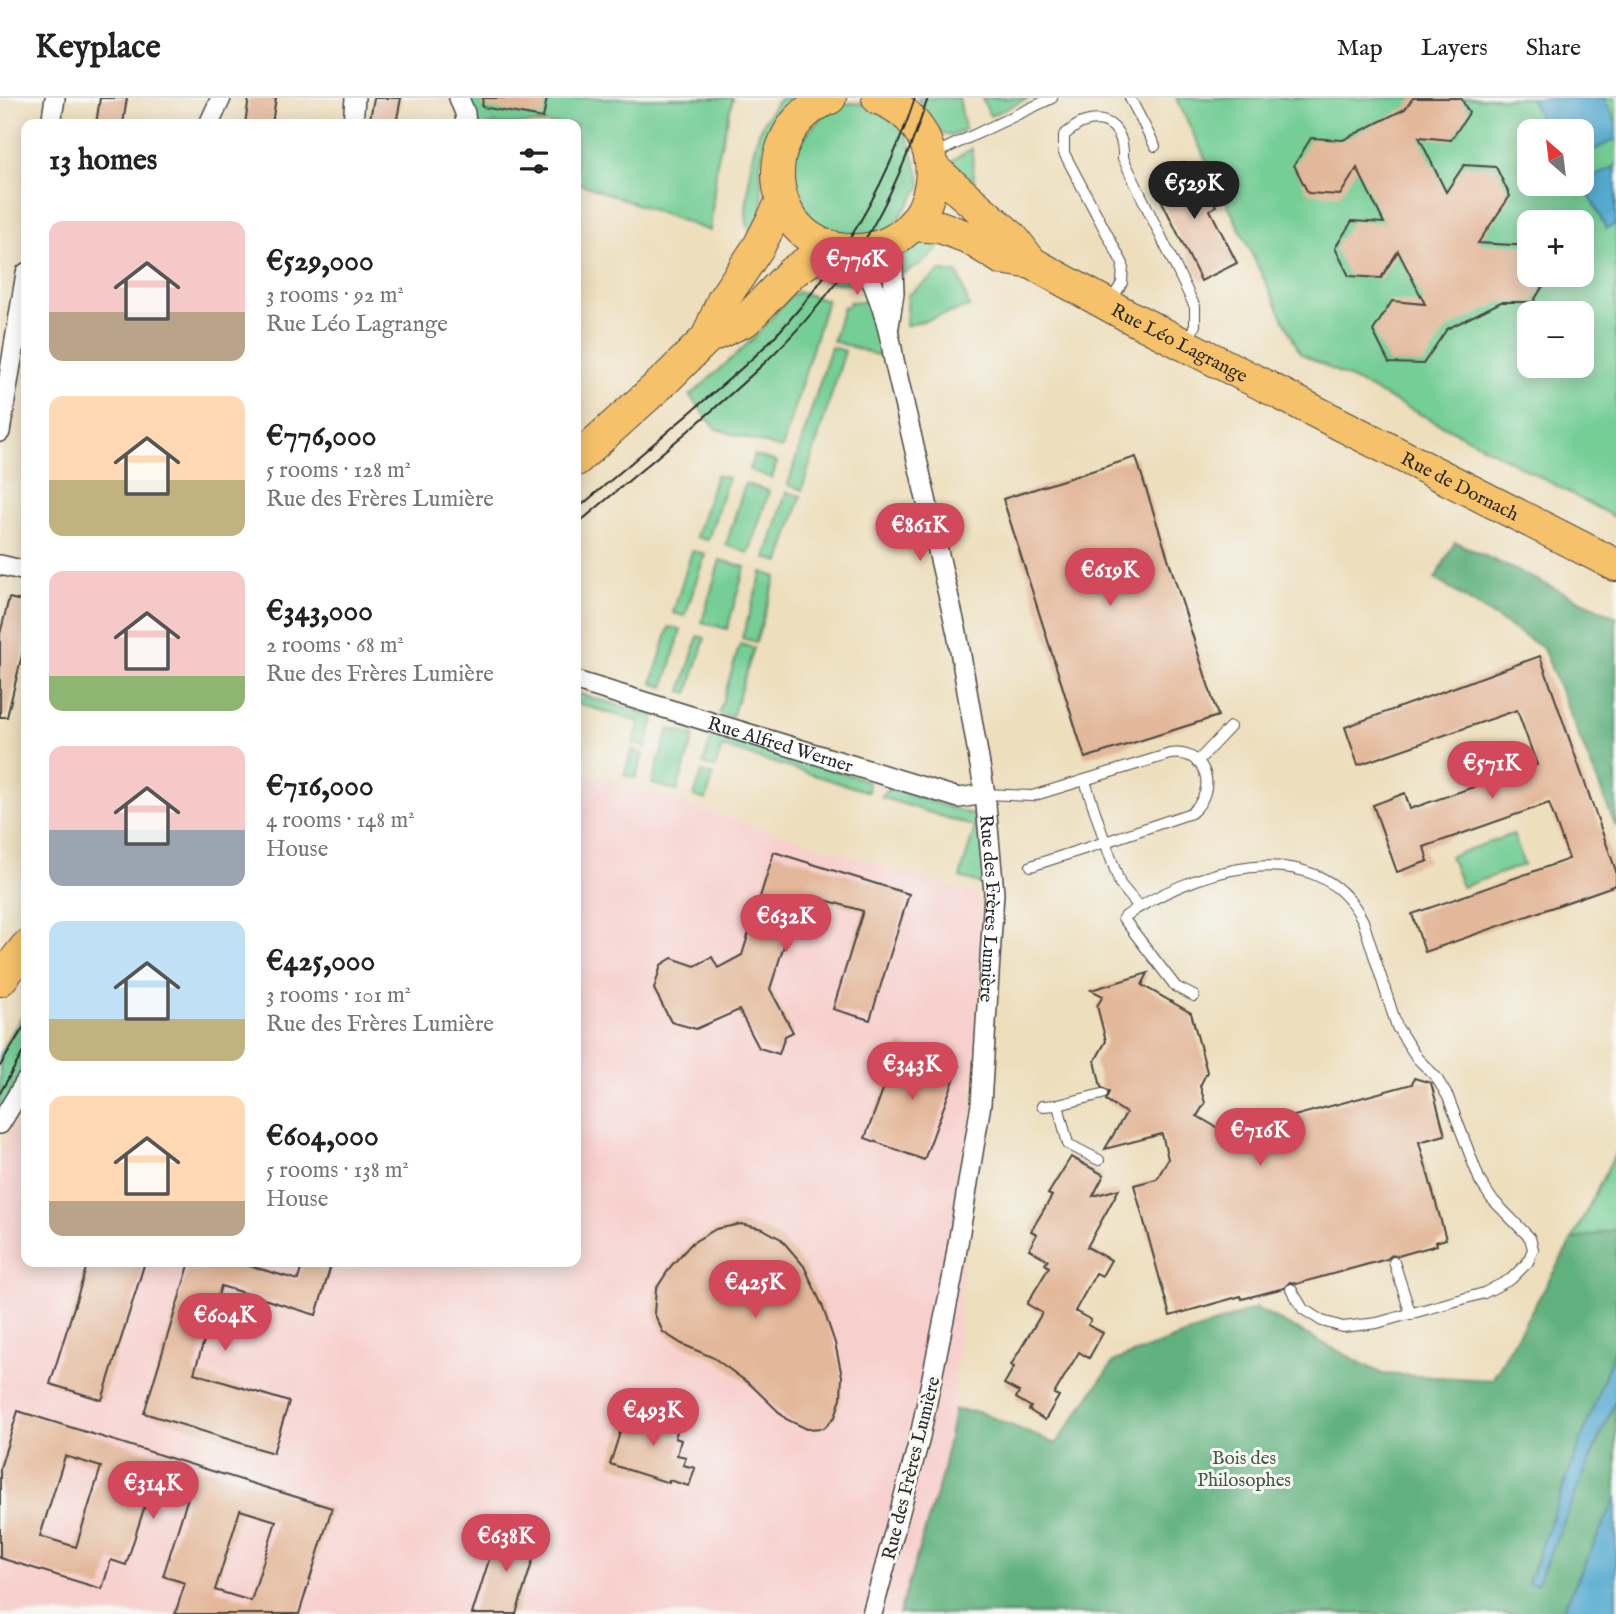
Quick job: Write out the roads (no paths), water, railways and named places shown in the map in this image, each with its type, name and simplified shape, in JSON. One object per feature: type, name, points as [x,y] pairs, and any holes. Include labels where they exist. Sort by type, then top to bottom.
[{"type":"main road","points":[[830,98],[804,113],[789,131],[779,154],[777,178],[782,201],[790,216],[815,239],[843,248],[880,246],[902,233],[928,199],[932,162]]},
{"type":"main road","name":"Rue Léo Lagrange","points":[[878,98],[900,109],[909,117],[926,141],[932,162],[1044,270]]},
{"type":"main road","points":[[708,338],[723,300],[759,246],[782,201]]},
{"type":"main road","name":"Rue Léo Lagrange","points":[[902,233],[940,227],[967,237],[1001,258],[1044,270],[1191,350],[1303,405]]},
{"type":"main road","points":[[581,455],[708,338],[746,320],[792,273],[843,248]]},
{"type":"main road","name":"Rue de Dornach","points":[[1303,405],[1616,565]]},
{"type":"main road","points":[[0,981],[21,954]]},
{"type":"street","points":[[52,119],[55,98]]},
{"type":"street","points":[[211,119],[221,98]]},
{"type":"street","points":[[353,119],[355,98]]},
{"type":"street","points":[[459,98],[466,119]]},
{"type":"street","name":"Rue des Frères Lumière","points":[[889,327],[902,233]]},
{"type":"street","name":"Rue des Frères Lumière","points":[[843,248],[870,273],[889,327],[894,360],[957,633],[985,794],[994,893],[981,1104],[928,1407],[872,1614]]},
{"type":"street","points":[[0,432],[21,304]]},
{"type":"street","points":[[0,565],[21,570]]},
{"type":"street","name":"Rue Alfred Werner","points":[[581,683],[959,798],[985,794]]},
{"type":"street","points":[[0,1124],[21,1089]]},
{"type":"lane","points":[[932,162],[1052,98]]},
{"type":"lane","points":[[1130,98],[1155,146]]},
{"type":"lane","points":[[1109,304],[1122,283],[1123,264],[1064,153],[1064,135],[1081,123],[1100,119],[1114,127],[1123,143],[1122,158],[1195,307],[1191,350]]},
{"type":"lane","points":[[1197,762],[1230,727]]},
{"type":"lane","points":[[985,794],[1031,796],[1179,753],[1197,762],[1206,774],[1205,796],[1191,813],[1031,866]]},
{"type":"lane","points":[[1085,781],[1120,884],[1139,907]]},
{"type":"lane","points":[[1194,996],[1177,987],[1124,918],[1139,907],[1190,881],[1246,866],[1303,872],[1344,893],[1363,921],[1397,1027],[1417,1058],[1437,1077],[1448,1097],[1480,1181],[1491,1198],[1530,1238],[1533,1249],[1528,1262],[1510,1279],[1484,1293],[1377,1323],[1343,1327],[1322,1321],[1303,1309],[1291,1289]]},
{"type":"lane","points":[[1042,1106],[1058,1105],[1102,1094]]},
{"type":"lane","points":[[1058,1105],[1068,1144],[1099,1160]]},
{"type":"lane","points":[[1394,1262],[1411,1315]]},
{"type":"water","points":[[1530,98],[1604,98],[1616,122],[1616,139],[1594,150],[1594,119],[1540,119]]},
{"type":"water","points":[[1616,166],[1616,224],[1606,229],[1590,196],[1594,196],[1594,177]]},
{"type":"water","points":[[1616,1346],[1616,1399],[1537,1584],[1528,1583]]},
{"type":"water","points":[[1616,1498],[1616,1614],[1561,1614]]},
{"type":"tram line","points":[[581,506],[742,368],[808,298],[863,217],[892,159],[915,98]]},
{"type":"tram line","points":[[581,521],[731,394],[785,343],[818,306],[849,266],[876,220],[900,172],[928,98]]},
{"type":"tram line","points":[[0,1066],[21,1031]]},
{"type":"tram line","points":[[0,1093],[21,1056]]},
{"type":"park label","name":"Bois des Philosophes","points":[[1244,1468]]}]
